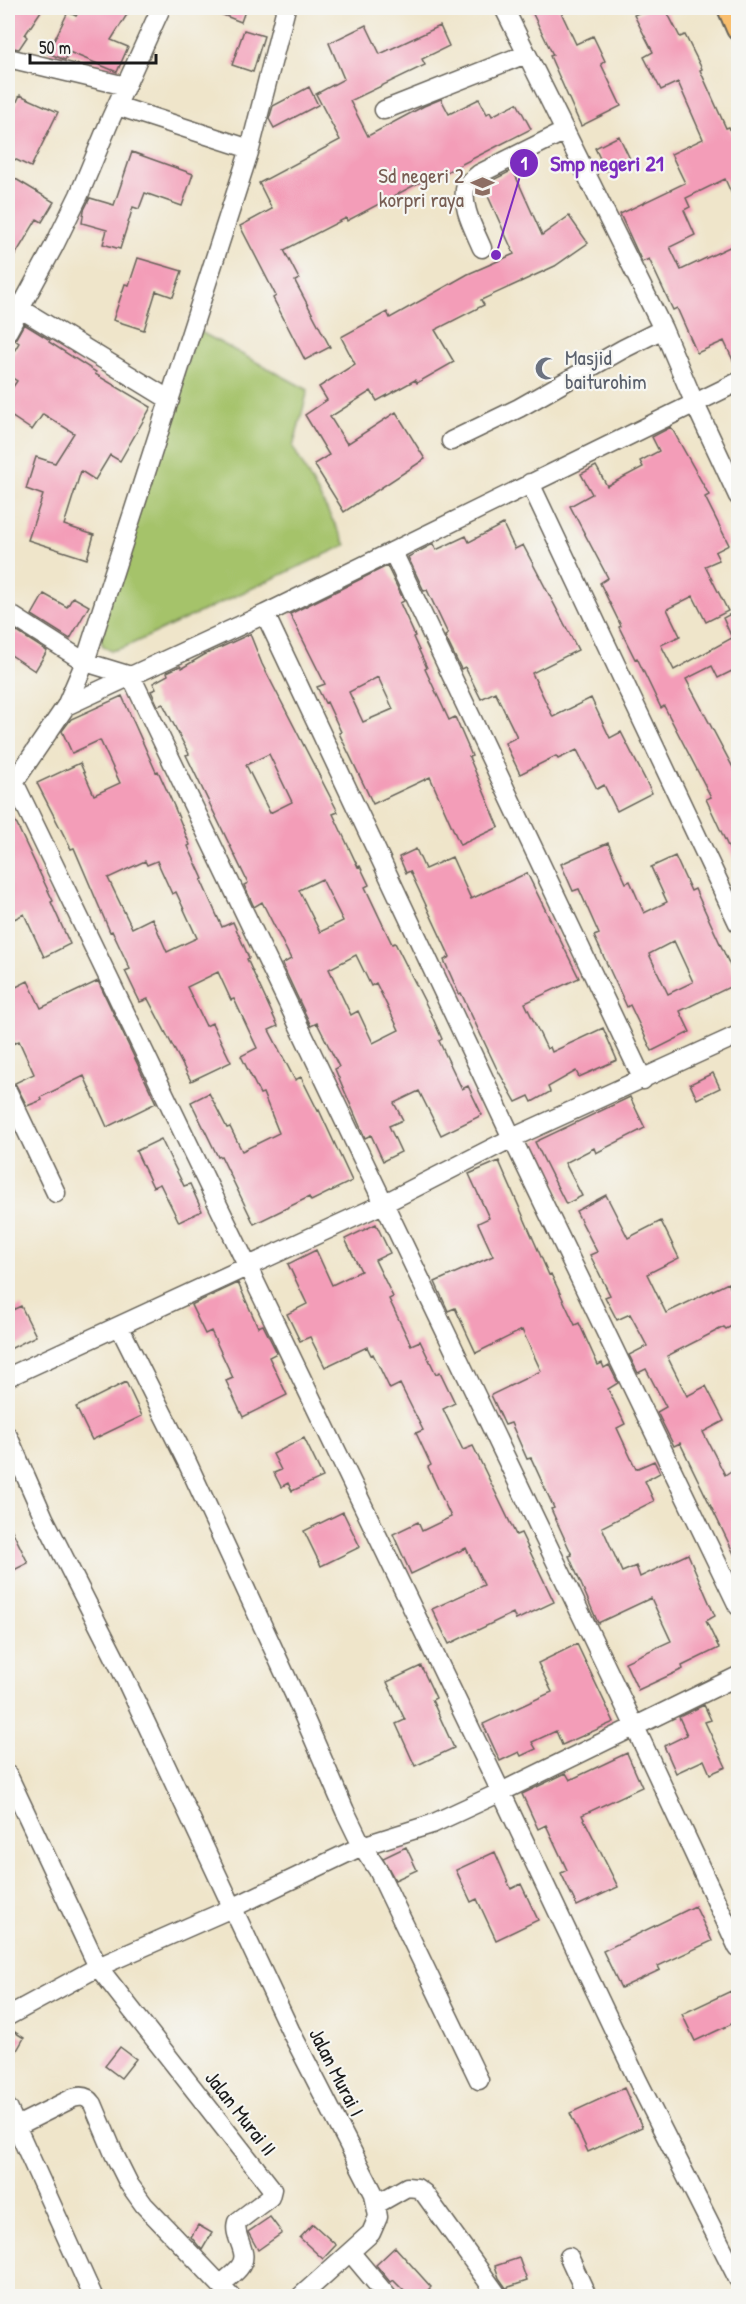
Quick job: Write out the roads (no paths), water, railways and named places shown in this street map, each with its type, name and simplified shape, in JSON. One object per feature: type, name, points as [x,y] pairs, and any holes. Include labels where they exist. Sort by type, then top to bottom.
[{"type":"main road","points":[[729,8],[738,29]]},
{"type":"street","points":[[8,331],[14,305],[79,195],[161,8]]},
{"type":"street","points":[[286,8],[250,149],[85,662],[66,706],[11,787],[246,1265],[638,2081],[738,2279]]},
{"type":"street","points":[[504,8],[663,329],[738,496]]},
{"type":"street","points":[[384,110],[526,54]]},
{"type":"street","points":[[8,58],[126,86]]},
{"type":"street","points":[[117,106],[250,149]]},
{"type":"street","points":[[482,248],[471,223],[465,200],[466,184],[484,171],[565,131]]},
{"type":"street","points":[[14,305],[170,399]]},
{"type":"street","points":[[451,441],[519,408],[663,329]]},
{"type":"street","points":[[66,706],[265,614],[738,382]]},
{"type":"street","points":[[530,483],[738,923]]},
{"type":"street","points":[[393,552],[643,1080]]},
{"type":"street","points":[[8,613],[85,662],[131,676],[635,1727],[738,1948]]},
{"type":"street","points":[[265,614],[512,1138],[738,1606]]},
{"type":"street","points":[[8,1377],[246,1265],[383,1204],[512,1138],[738,1035]]},
{"type":"street","points":[[8,1092],[56,1193]]},
{"type":"street","points":[[118,1326],[187,1462],[295,1696],[345,1811],[362,1846],[378,1870],[479,2080]]},
{"type":"street","name":"Jalan Murai I","points":[[8,1436],[44,1518],[168,1768],[290,2031],[374,2194],[377,2204]]},
{"type":"street","points":[[8,2016],[98,1967],[362,1846],[432,1824],[738,1676]]},
{"type":"street","points":[[8,1775],[98,1967]]},
{"type":"street","name":"Jalan Murai II","points":[[98,1967],[272,2189],[270,2197],[237,2222],[235,2232],[243,2250],[243,2261],[226,2290]]},
{"type":"street","points":[[17,2126],[73,2098],[81,2096],[87,2098],[93,2104],[129,2184],[139,2198],[226,2290]]},
{"type":"street","points":[[8,2108],[93,2296]]},
{"type":"street","points":[[301,2296],[364,2241],[376,2225],[377,2204],[407,2187],[417,2187],[424,2193],[498,2296]]},
{"type":"street","points":[[351,2253],[387,2296]]},
{"type":"street","points":[[569,2256],[587,2296]]},
{"type":"place","name":"Sd negeri 2 korpri raya","points":[[482,187]]},
{"type":"place","name":"Smp negeri 21","points":[[496,255]]},
{"type":"place","name":"Masjid baiturohim","points":[[547,369]]}]
